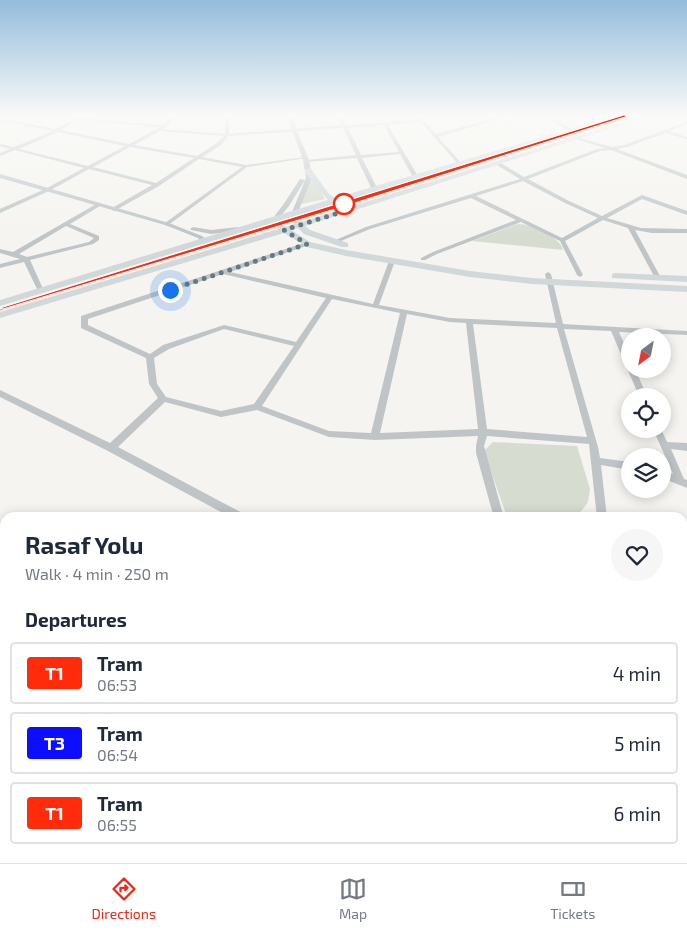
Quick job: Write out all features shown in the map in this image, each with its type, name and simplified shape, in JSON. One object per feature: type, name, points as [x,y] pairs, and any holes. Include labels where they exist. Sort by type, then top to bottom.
[{"type":"main road","points":[[0,303],[200,243],[294,212],[375,190],[484,156]]},
{"type":"main road","points":[[0,315],[245,242],[519,156]]},
{"type":"main road","points":[[308,171],[316,178],[324,194],[334,201]]},
{"type":"main road","points":[[294,212],[294,219],[307,232],[361,249],[549,278],[580,275],[687,279]]},
{"type":"main road","points":[[276,218],[278,224],[284,230],[307,244]]},
{"type":"main road","points":[[245,242],[273,238],[470,274],[687,289]]},
{"type":"street","points":[[48,156],[157,185]]},
{"type":"street","points":[[0,211],[47,190],[110,156]]},
{"type":"street","points":[[188,156],[246,166],[366,156]]},
{"type":"street","points":[[114,209],[157,185],[201,156]]},
{"type":"street","points":[[294,212],[309,178],[305,156]]},
{"type":"street","points":[[402,156],[416,178]]},
{"type":"street","points":[[452,156],[459,164]]},
{"type":"street","points":[[334,242],[368,228],[522,179],[582,156]]},
{"type":"street","points":[[633,156],[687,177]]},
{"type":"street","points":[[359,157],[375,190]]},
{"type":"street","points":[[497,163],[522,179],[604,218],[642,230],[687,231]]},
{"type":"street","points":[[167,224],[246,166]]},
{"type":"street","points":[[276,218],[286,206],[308,171]]},
{"type":"street","points":[[0,176],[167,224],[200,236],[203,239],[200,243]]},
{"type":"street","points":[[471,196],[562,240],[580,275]]},
{"type":"street","points":[[562,240],[642,197],[687,213]]},
{"type":"street","points":[[14,254],[98,205]]},
{"type":"street","points":[[423,259],[521,220]]},
{"type":"street","points":[[0,266],[97,240],[97,237],[66,224]]},
{"type":"street","points":[[167,224],[211,232],[250,227]]},
{"type":"street","points":[[630,227],[658,278]]},
{"type":"street","points":[[150,357],[84,326],[84,318],[307,244]]},
{"type":"street","points":[[0,251],[26,258],[41,291]]},
{"type":"street","points":[[375,307],[392,261]]},
{"type":"street","points":[[222,272],[375,307],[450,320],[687,333]]},
{"type":"street","points":[[549,278],[560,326],[592,441],[601,512]]},
{"type":"street","points":[[258,407],[300,346],[330,297]]},
{"type":"street","points":[[375,437],[404,312]]},
{"type":"street","points":[[470,321],[483,432],[480,446],[481,453],[497,512]]},
{"type":"street","points":[[150,357],[166,347],[224,327],[300,346]]},
{"type":"street","points":[[614,329],[621,345]]},
{"type":"street","points":[[150,357],[153,384],[163,399],[220,414],[258,407],[329,434],[375,437],[483,432],[592,441]]},
{"type":"street","points":[[0,393],[111,448],[231,512]]},
{"type":"street","points":[[111,448],[163,399]]},
{"type":"street","points":[[662,438],[683,482]]},
{"type":"street","points":[[665,445],[687,447]]},
{"type":"street","points":[[596,462],[621,465]]},
{"type":"street","points":[[671,477],[683,482]]},
{"type":"shaded area","points":[[313,177],[325,199],[302,204],[302,200]]},
{"type":"shaded area","points":[[517,224],[544,232],[557,240],[563,250],[472,241]]},
{"type":"shaded area","points":[[493,442],[577,446],[590,489],[588,502],[581,512],[505,512],[484,451]]},
{"type":"tram line","name":"T1","points":[[0,308],[496,156]]},
{"type":"tram line","points":[[0,310],[501,156]]},
{"type":"route","points":[[170,290],[307,244],[284,230],[335,214],[344,204]]}]
